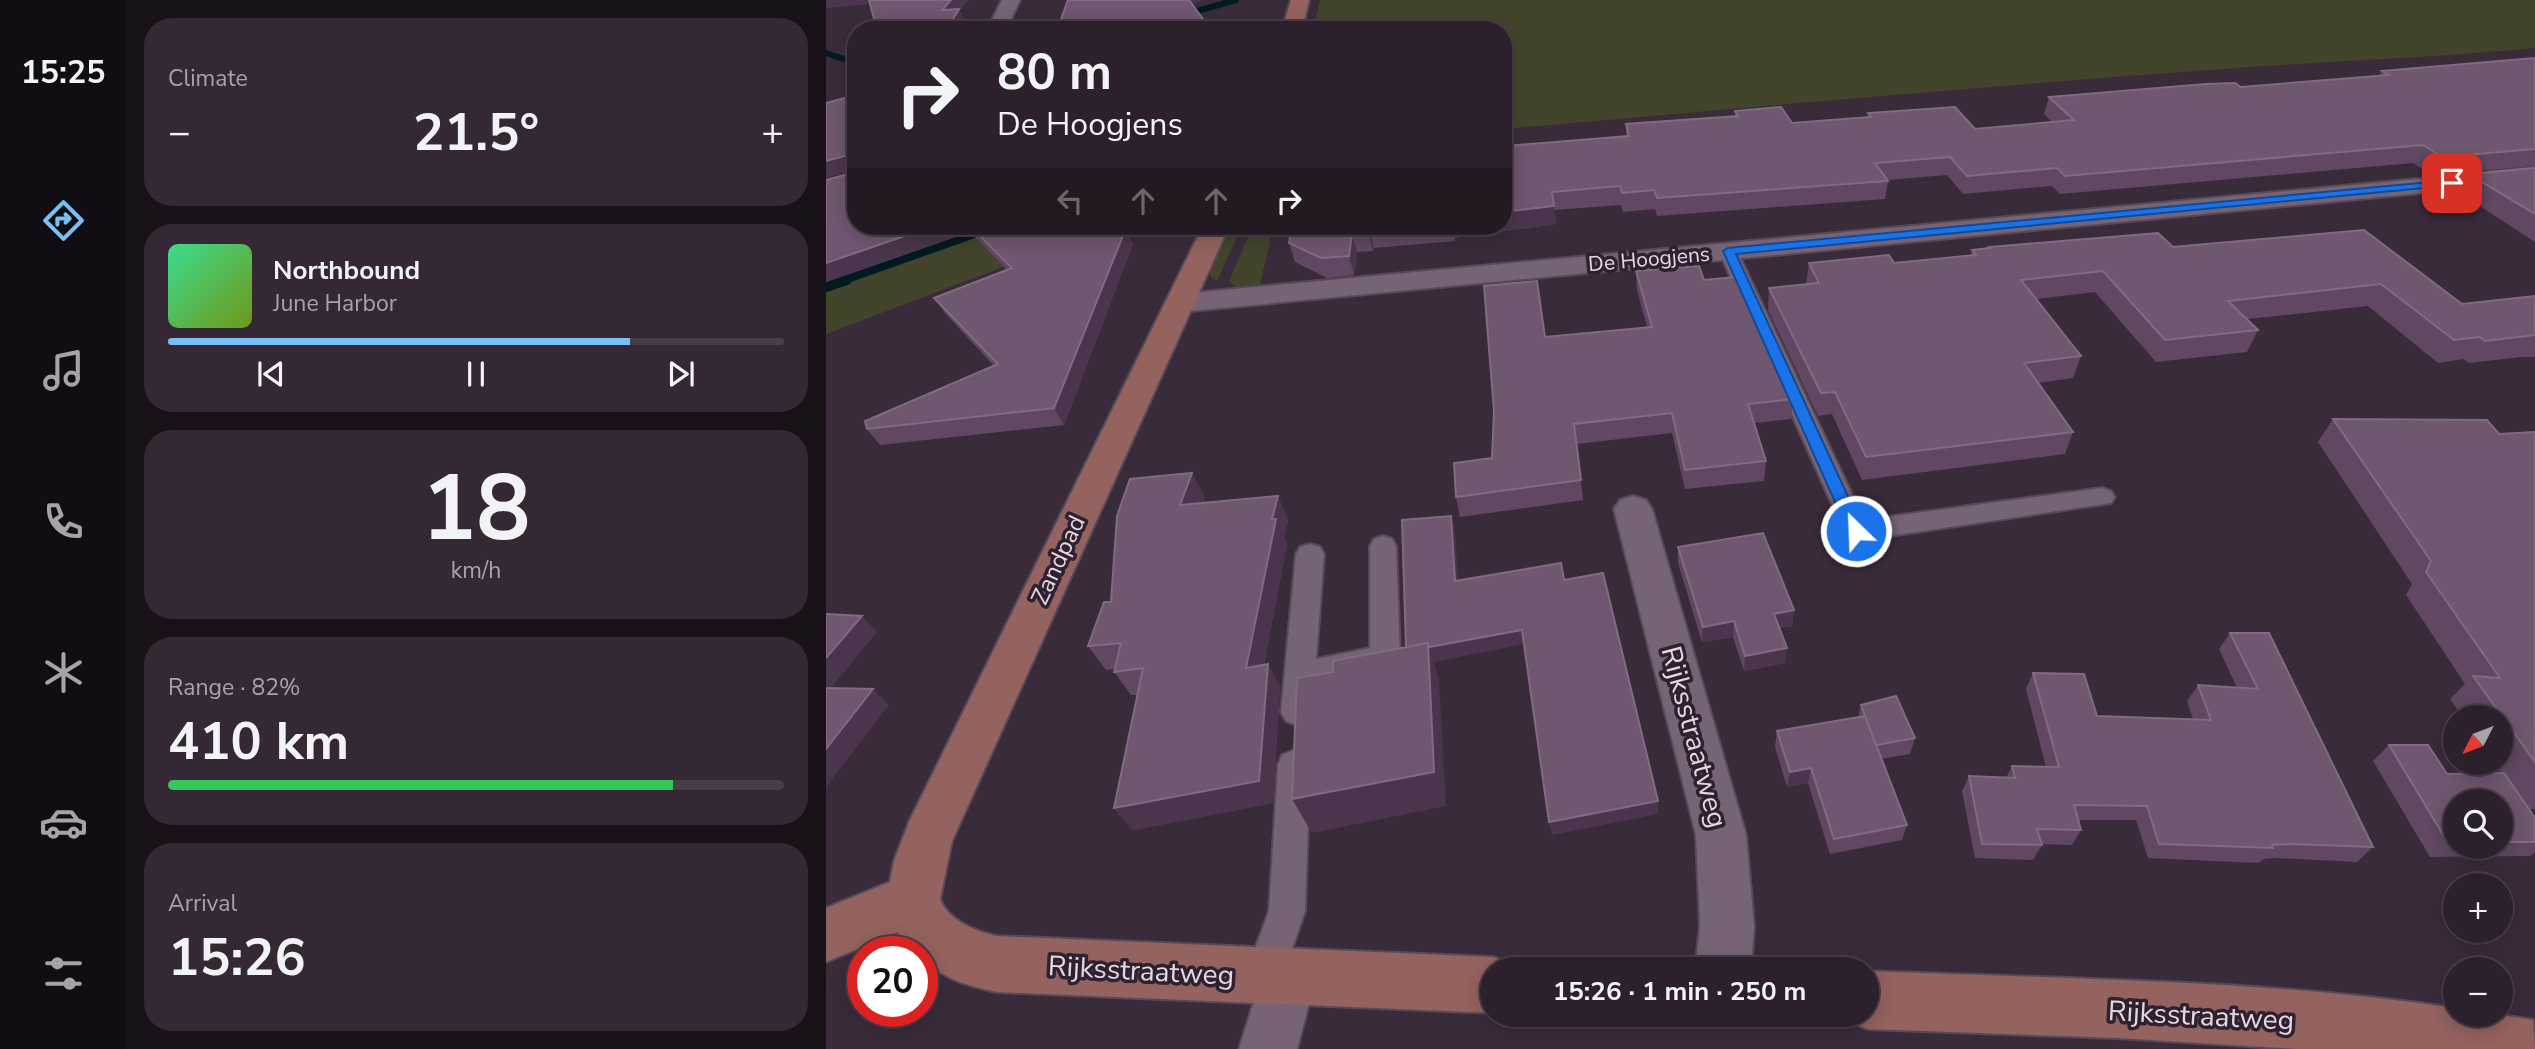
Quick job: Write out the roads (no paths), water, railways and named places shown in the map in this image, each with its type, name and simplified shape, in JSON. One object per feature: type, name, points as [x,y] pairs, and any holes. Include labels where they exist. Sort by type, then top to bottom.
[{"type":"street","points":[[1000,21],[1011,0]]},
{"type":"street","points":[[1294,21],[1300,0]]},
{"type":"street","name":"De Hoogjens","points":[[1180,303],[2535,175]]},
{"type":"street","name":"Zandpad","points":[[913,899],[927,839],[1212,235]]},
{"type":"street","name":"Rijksstraatweg","points":[[1633,509],[1721,835],[1727,926],[1724,957]]},
{"type":"street","points":[[826,935],[913,899]]},
{"type":"street","name":"Rijksstraatweg","points":[[913,899],[922,925],[963,957],[997,964],[1480,985]]},
{"type":"street","points":[[1268,1049],[1276,977]]},
{"type":"street","name":"Rijksstraatweg","points":[[1879,1001],[2279,1034],[2454,1035],[2533,1049]]},
{"type":"lane","points":[[1728,251],[1856,531],[2102,497]]},
{"type":"lane","points":[[1300,675],[1385,657],[1383,546]]},
{"type":"lane","points":[[1276,977],[1287,911],[1300,675],[1310,554]]},
{"type":"waterway","points":[[1183,15],[1236,0]]},
{"type":"waterway","points":[[826,53],[847,60]]},
{"type":"waterway","points":[[842,281],[972,235]]},
{"type":"waterway","points":[[826,287],[847,280]]}]
